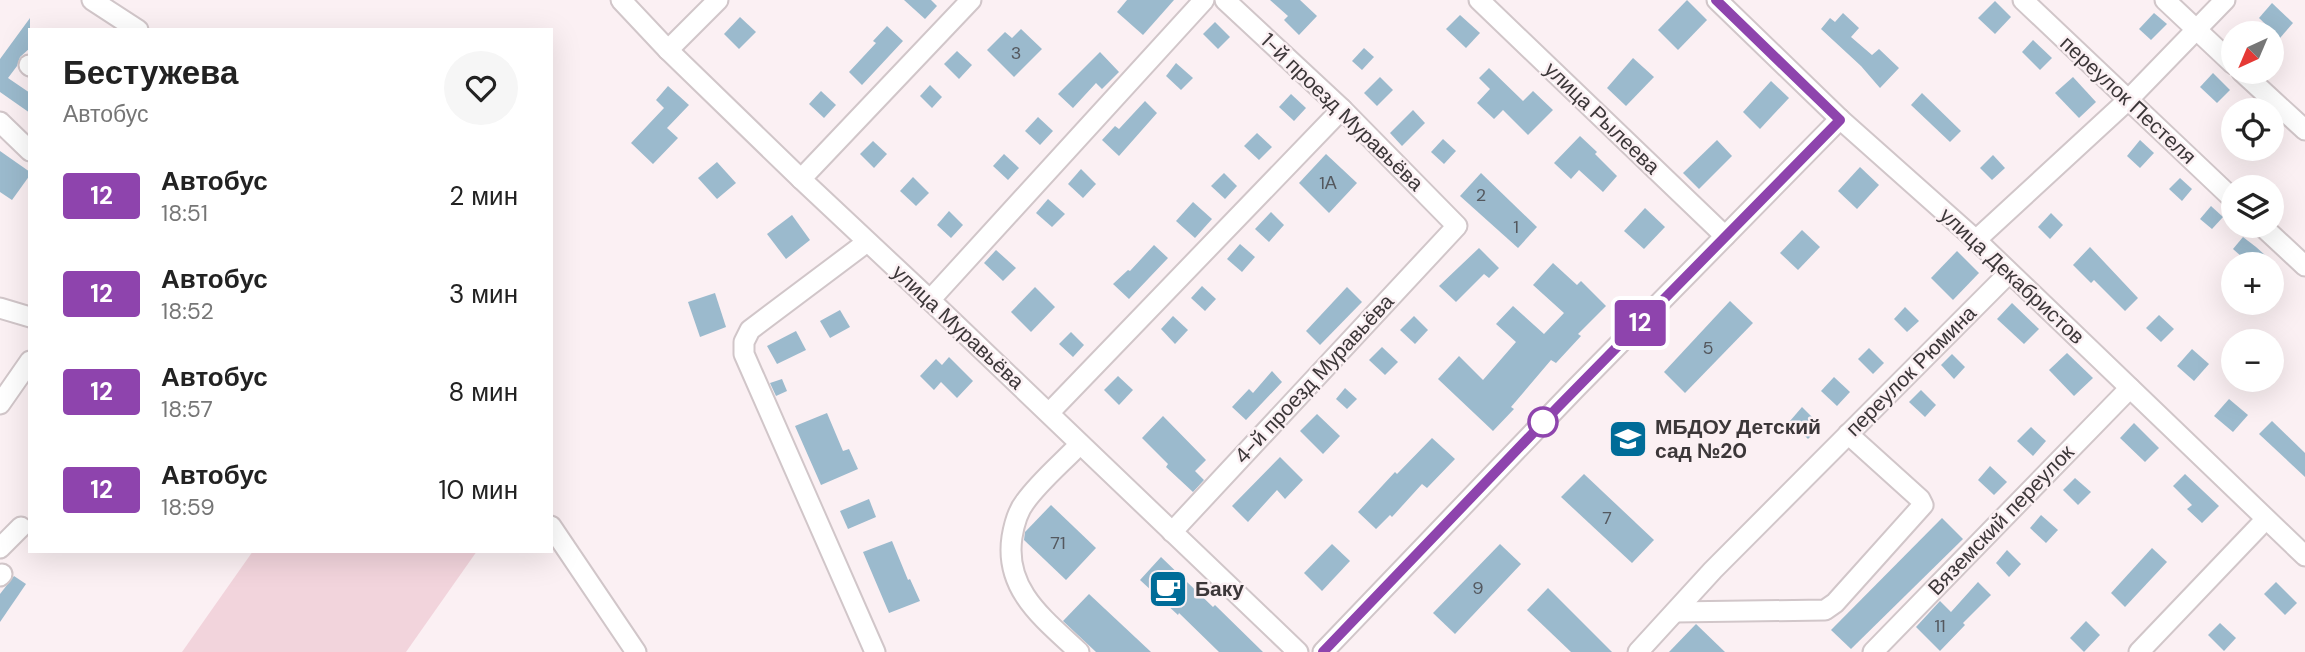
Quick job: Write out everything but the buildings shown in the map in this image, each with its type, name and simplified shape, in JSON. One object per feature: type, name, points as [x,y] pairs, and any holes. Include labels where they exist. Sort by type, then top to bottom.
[{"type":"street","points":[[92,0],[135,28]]},
{"type":"street","name":"улица Муравьёва","points":[[621,0],[668,50],[801,179],[1298,652]]},
{"type":"street","points":[[668,50],[718,0]]},
{"type":"street","points":[[801,179],[971,0]]},
{"type":"street","points":[[930,300],[1204,0]]},
{"type":"street","name":"1-й проезд Муравьёва","points":[[1225,0],[1342,109],[1457,226]]},
{"type":"street","name":"улица Рылеева","points":[[1479,0],[1725,236]]},
{"type":"street","name":"улица Декабристов","points":[[1717,0],[1840,120],[1976,240],[2305,556]]},
{"type":"street","name":"переулок Пестеля","points":[[2023,0],[2221,188]]},
{"type":"street","points":[[2165,0],[2221,53]]},
{"type":"street","points":[[1976,240],[2128,100],[2225,0]]},
{"type":"street","points":[[2255,84],[2305,130]]},
{"type":"street","points":[[1049,413],[1342,109]]},
{"type":"street","points":[[1323,652],[1840,120]]},
{"type":"street","points":[[0,122],[28,149]]},
{"type":"street","name":"4-й проезд Муравьёва","points":[[1172,532],[1457,226]]},
{"type":"street","points":[[2275,238],[2305,266]]},
{"type":"street","points":[[867,242],[750,330],[743,348],[875,652]]},
{"type":"street","name":"переулок Рюмина","points":[[1638,652],[1713,570],[2009,273]]},
{"type":"street","points":[[0,308],[28,316]]},
{"type":"street","points":[[0,404],[28,364]]},
{"type":"street","name":"Вяземский переулок","points":[[1873,652],[2130,388]]},
{"type":"street","points":[[1675,612],[1825,610],[1835,603],[1923,505],[1920,499],[1848,434]]},
{"type":"street","points":[[1079,652],[1022,593],[1012,564],[1011,544],[1014,523],[1024,503],[1080,444]]},
{"type":"street","points":[[2139,652],[2266,519]]},
{"type":"street","points":[[0,548],[21,527]]},
{"type":"street","points":[[553,529],[636,652]]},
{"type":"shaded area","points":[[252,553],[476,553],[406,652],[182,652]]},
{"type":"bus line","name":"12","points":[[1323,652],[1557,408],[1840,120],[1716,0]]},
{"type":"place","name":"МБДОУ Детский сад №20","points":[[1628,439]]},
{"type":"place","name":"Баку","points":[[1168,589]]}]
